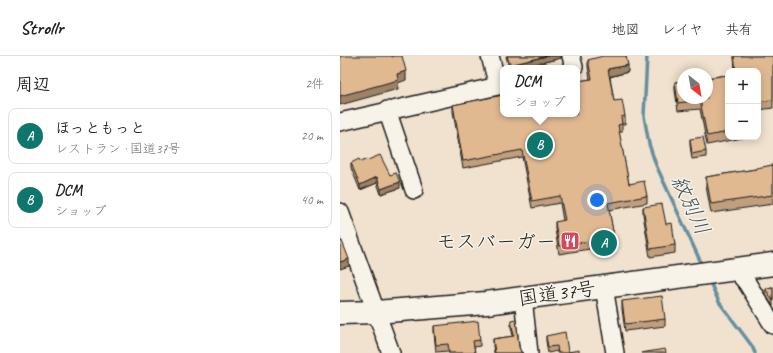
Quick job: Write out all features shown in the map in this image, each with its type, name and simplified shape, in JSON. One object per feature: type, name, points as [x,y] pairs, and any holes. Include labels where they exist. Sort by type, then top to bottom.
[{"type":"highway","name":"国道37号","points":[[340,313],[376,312],[486,303],[773,264]]},
{"type":"street","points":[[340,122],[500,85],[490,56]]},
{"type":"street","points":[[387,110],[414,190]]},
{"type":"street","points":[[340,212],[391,353]]},
{"type":"street","points":[[731,270],[747,283],[773,325]]},
{"type":"street","points":[[604,287],[615,353]]},
{"type":"street","points":[[523,298],[529,353]]},
{"type":"building","points":[[340,56],[402,56],[406,71],[397,74],[398,80],[340,96]]},
{"type":"building","points":[[507,56],[547,56],[510,65]]},
{"type":"building","points":[[603,56],[626,56],[628,65],[608,69],[614,101],[622,100],[625,116],[621,117],[622,124],[618,125],[629,184],[644,181],[647,196],[608,203],[614,237],[559,246],[555,222],[565,220],[560,196],[532,201],[522,150],[463,161],[453,105],[500,96],[500,117],[580,117],[580,81],[592,79],[588,60]]},
{"type":"building","points":[[734,56],[773,56],[773,100],[761,101],[761,68],[736,68]]},
{"type":"building","points":[[725,75],[725,133],[707,136],[701,104],[713,104],[713,77]]},
{"type":"building","points":[[675,82],[677,82],[677,96]]},
{"type":"building","points":[[703,137],[706,151],[692,154],[690,139]]},
{"type":"building","points":[[380,155],[390,175],[396,173],[400,182],[381,189],[377,177],[360,185],[351,163],[359,159],[361,162]]},
{"type":"building","points":[[773,165],[773,195],[711,204],[706,177]]},
{"type":"building","points":[[662,204],[666,224],[672,223],[675,245],[650,249],[643,207]]},
{"type":"building","points":[[342,241],[349,259],[340,262],[340,242]]},
{"type":"building","points":[[773,287],[773,301],[765,288]]},
{"type":"building","points":[[662,296],[665,319],[625,324],[622,301]]},
{"type":"building","points":[[516,319],[519,347],[523,353],[495,353],[493,339],[514,336],[511,320]]},
{"type":"building","points":[[478,321],[480,340],[473,341],[475,353],[449,353],[448,344],[436,345],[434,326]]},
{"type":"building","points":[[565,332],[568,352],[579,350],[579,353],[558,353],[557,346],[548,347],[546,336]]},
{"type":"building","points":[[665,349],[666,353],[641,353]]},
{"type":"waterway","name":"紋別川","points":[[647,56],[644,116],[649,144],[656,165],[703,267]]},
{"type":"waterway","name":"紋別川","points":[[709,280],[719,302],[752,346],[755,353]]},
{"type":"place","name":"DCM","points":[[540,145]]},
{"type":"place","name":"モスバーガー","points":[[570,241]]},
{"type":"place","name":"ほっともっと","points":[[604,243]]}]
